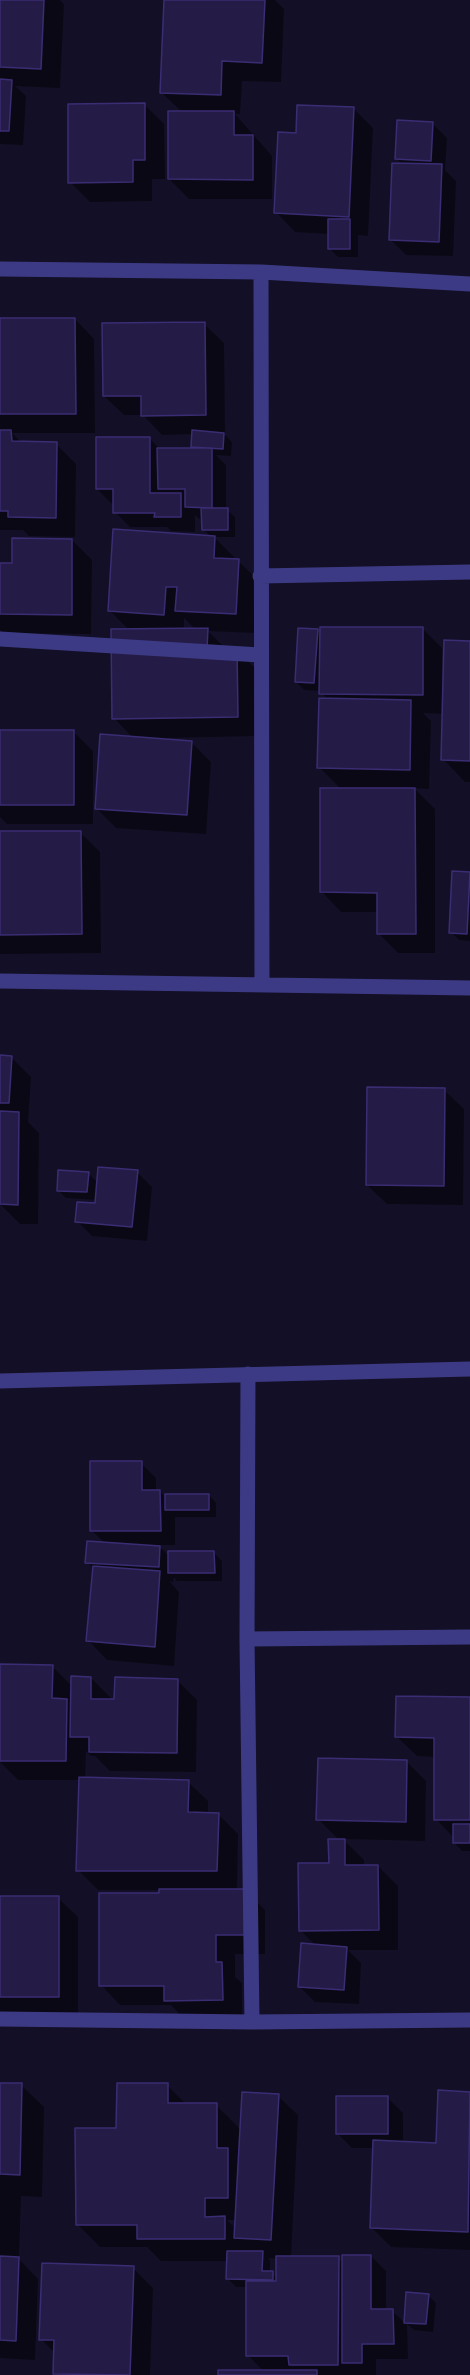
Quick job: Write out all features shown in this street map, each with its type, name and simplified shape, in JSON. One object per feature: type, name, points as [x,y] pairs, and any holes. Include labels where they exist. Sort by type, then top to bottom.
[{"type":"street","points":[[0,269],[261,272],[470,284]]},
{"type":"street","points":[[261,272],[261,985]]},
{"type":"street","points":[[260,576],[470,572]]},
{"type":"street","points":[[0,639],[260,655]]},
{"type":"street","points":[[0,981],[470,988]]},
{"type":"street","points":[[0,1381],[470,1369]]},
{"type":"street","points":[[249,1374],[248,1639],[252,2022]]},
{"type":"street","points":[[248,1639],[470,1637]]},
{"type":"street","points":[[0,2019],[252,2022],[470,2020]]},
{"type":"building","points":[[0,0],[44,0],[41,69],[0,67]]},
{"type":"building","points":[[164,0],[265,0],[262,63],[222,61],[221,95],[160,93]]},
{"type":"building","points":[[0,79],[12,80],[9,131],[0,131]]},
{"type":"building","points":[[145,103],[145,160],[133,160],[133,182],[68,183],[68,104]]},
{"type":"building","points":[[297,105],[354,107],[349,217],[274,213],[278,132],[296,133]]},
{"type":"building","points":[[168,111],[234,111],[234,135],[253,135],[253,180],[168,179]]},
{"type":"building","points":[[397,120],[433,122],[431,161],[395,159]]},
{"type":"building","points":[[392,163],[442,164],[439,242],[389,240]]},
{"type":"building","points":[[328,219],[350,219],[350,249],[328,249]]},
{"type":"building","points":[[0,318],[75,318],[76,414],[0,414]]},
{"type":"building","points":[[205,322],[206,415],[141,416],[141,396],[103,396],[102,323]]},
{"type":"building","points":[[0,430],[11,430],[12,441],[57,442],[56,518],[8,517],[8,511],[0,511]]},
{"type":"building","points":[[192,430],[224,433],[223,449],[191,447]]},
{"type":"building","points":[[96,437],[150,437],[150,493],[181,493],[181,517],[154,517],[155,513],[113,513],[113,489],[96,489]]},
{"type":"building","points":[[157,448],[212,448],[212,508],[185,507],[185,489],[158,489]]},
{"type":"building","points":[[201,508],[228,508],[228,530],[202,530]]},
{"type":"building","points":[[113,529],[215,536],[214,558],[239,559],[236,614],[175,611],[177,587],[166,587],[164,615],[108,611]]},
{"type":"building","points":[[12,538],[72,539],[72,615],[0,614],[0,563],[12,563]]},
{"type":"building","points":[[320,627],[423,627],[423,695],[319,694]]},
{"type":"building","points":[[208,628],[207,649],[237,648],[238,717],[112,719],[111,629]]},
{"type":"building","points":[[298,628],[318,629],[314,683],[295,682]]},
{"type":"building","points":[[444,640],[470,641],[470,761],[441,760]]},
{"type":"building","points":[[319,698],[411,700],[410,770],[317,768]]},
{"type":"building","points":[[0,730],[74,730],[74,805],[0,805]]},
{"type":"building","points":[[100,734],[192,741],[187,815],[95,809]]},
{"type":"building","points":[[320,788],[415,788],[416,934],[377,934],[377,893],[320,892]]},
{"type":"building","points":[[0,831],[81,831],[82,934],[0,935]]},
{"type":"building","points":[[452,871],[470,872],[467,934],[449,933]]},
{"type":"building","points":[[0,1055],[12,1056],[9,1103],[0,1103]]},
{"type":"building","points":[[367,1087],[445,1088],[444,1186],[366,1185]]},
{"type":"building","points":[[0,1111],[19,1112],[18,1205],[0,1204]]},
{"type":"building","points":[[98,1167],[138,1170],[132,1227],[75,1222],[77,1202],[95,1203]]},
{"type":"building","points":[[58,1170],[89,1172],[87,1192],[57,1191]]},
{"type":"building","points":[[90,1461],[142,1461],[142,1490],[160,1490],[161,1531],[90,1531]]},
{"type":"building","points":[[165,1494],[209,1494],[209,1510],[165,1510]]},
{"type":"building","points":[[87,1541],[160,1546],[159,1567],[85,1563]]},
{"type":"building","points":[[168,1551],[214,1551],[215,1573],[168,1573]]},
{"type":"building","points":[[93,1566],[160,1571],[155,1647],[86,1641]]},
{"type":"building","points":[[0,1664],[53,1665],[52,1698],[67,1699],[66,1761],[0,1761]]},
{"type":"building","points":[[71,1676],[91,1677],[91,1699],[114,1699],[115,1677],[178,1679],[177,1753],[89,1752],[89,1737],[70,1737]]},
{"type":"building","points":[[396,1696],[470,1697],[470,1820],[434,1820],[434,1738],[395,1737]]},
{"type":"building","points":[[318,1758],[407,1760],[406,1822],[316,1820]]},
{"type":"building","points":[[79,1777],[189,1780],[188,1812],[219,1813],[217,1871],[76,1871]]},
{"type":"building","points":[[453,1824],[470,1824],[470,1843],[453,1843]]},
{"type":"building","points":[[328,1839],[345,1839],[345,1865],[378,1865],[379,1930],[299,1931],[298,1863],[329,1863]]},
{"type":"building","points":[[159,1889],[246,1889],[246,1935],[216,1935],[216,1962],[222,1962],[223,2000],[164,2001],[164,1986],[99,1986],[99,1893],[159,1893]]},
{"type":"building","points":[[0,1896],[59,1896],[59,1997],[0,1997]]},
{"type":"building","points":[[301,1943],[347,1947],[344,1990],[298,1987]]},
{"type":"building","points":[[0,2083],[22,2083],[20,2175],[0,2174]]},
{"type":"building","points":[[117,2083],[168,2083],[168,2103],[217,2103],[217,2148],[228,2148],[228,2198],[205,2198],[205,2217],[225,2216],[225,2239],[137,2239],[137,2225],[76,2225],[75,2128],[116,2128]]},
{"type":"building","points":[[438,2090],[470,2092],[468,2232],[370,2228],[373,2140],[436,2143]]},
{"type":"building","points":[[242,2092],[279,2094],[271,2240],[234,2238]]},
{"type":"building","points":[[336,2096],[388,2096],[388,2134],[336,2134]]},
{"type":"building","points":[[227,2251],[263,2251],[262,2271],[273,2271],[273,2280],[226,2279]]},
{"type":"building","points":[[342,2255],[371,2255],[371,2309],[393,2309],[394,2344],[362,2344],[362,2363],[342,2363]]},
{"type":"building","points":[[0,2256],[19,2257],[16,2341],[0,2340]]},
{"type":"building","points":[[276,2256],[339,2256],[338,2365],[289,2365],[288,2356],[246,2356],[246,2281],[276,2281]]},
{"type":"building","points":[[42,2263],[134,2266],[130,2375],[53,2374],[54,2340],[39,2340]]},
{"type":"building","points":[[406,2292],[429,2294],[426,2324],[404,2323]]},
{"type":"building","points":[[218,2370],[317,2370],[317,2375],[218,2375]]}]
